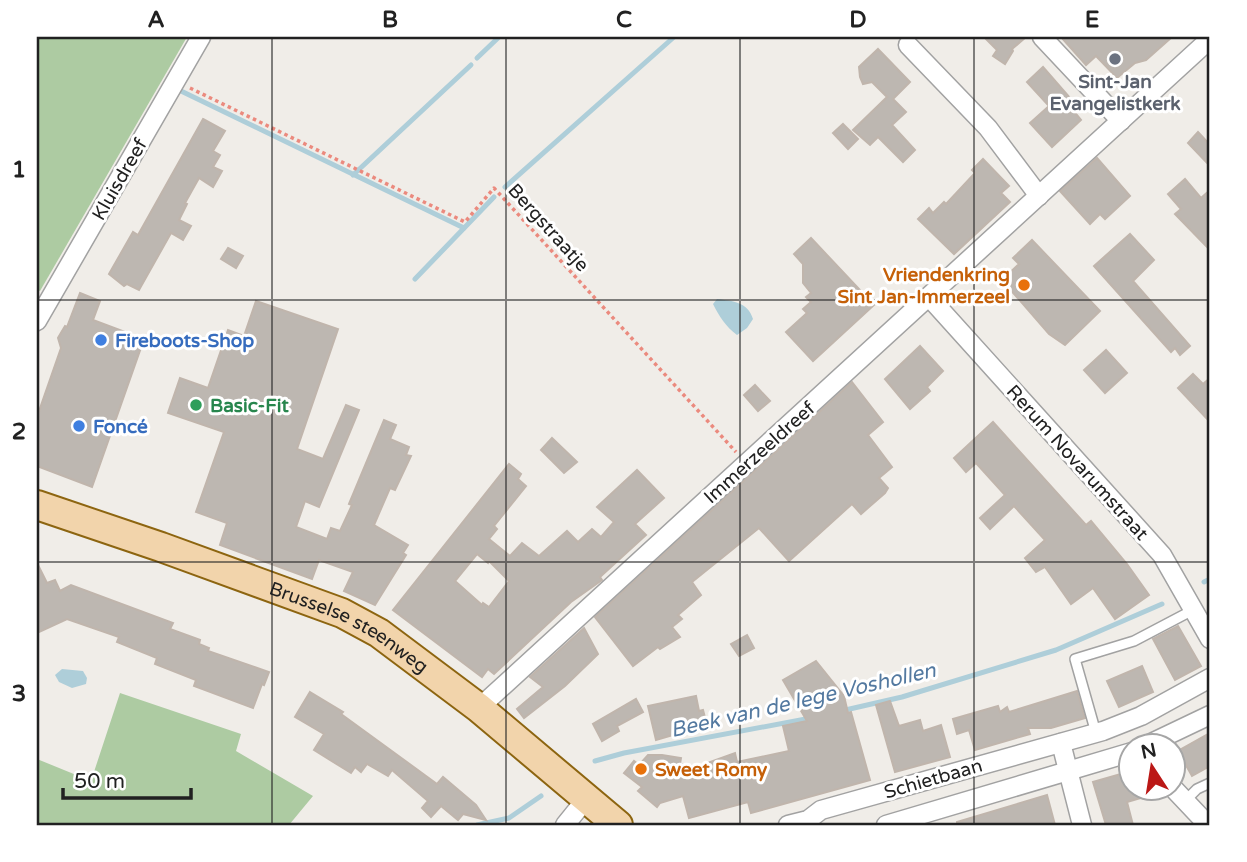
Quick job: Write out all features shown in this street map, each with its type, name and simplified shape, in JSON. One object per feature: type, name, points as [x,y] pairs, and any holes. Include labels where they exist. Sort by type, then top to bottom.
[{"type":"main road","name":"Brusselse steenweg","points":[[38,508],[161,547],[342,612],[379,633],[479,708],[618,825]]},
{"type":"street","name":"Kluisdreef","points":[[37,321],[201,37]]},
{"type":"street","points":[[1042,37],[1121,121]]},
{"type":"street","name":"Immerzeeldreef","points":[[479,708],[1210,39]]},
{"type":"street","points":[[909,41],[988,128],[1039,196]]},
{"type":"street","name":"Rerum Novarumstraat","points":[[929,297],[1162,555],[1210,639]]},
{"type":"street","name":"Schietbaan","points":[[788,825],[809,823],[821,810],[1096,733],[1140,716],[1210,678]]},
{"type":"street","points":[[1176,732],[1210,715]]},
{"type":"street","points":[[1061,743],[1082,825]]},
{"type":"street","name":"Schietbaan","points":[[886,825],[1118,757]]},
{"type":"street","points":[[1188,795],[1208,825]]},
{"type":"street","points":[[565,825],[586,799]]},
{"type":"lane","points":[[1096,733],[1074,659],[1134,642],[1194,610]]},
{"type":"lane","points":[[1188,794],[1210,783]]},
{"type":"path","name":"Bergstraatje","points":[[175,81],[465,222],[494,188],[746,464]]},
{"type":"green space","points":[[37,37],[187,37],[40,291],[37,290]]},
{"type":"green space","points":[[120,693],[241,734],[236,751],[313,796],[289,825],[37,825],[37,759],[91,781]]},
{"type":"water","points":[[717,299],[734,302],[748,309],[753,319],[747,328],[737,335],[729,328],[713,304]]},
{"type":"water","points":[[62,669],[83,671],[87,678],[86,684],[72,688],[59,682],[55,675]]},
{"type":"building","points":[[984,37],[1026,37],[1012,49],[1005,64],[993,56],[997,50]]},
{"type":"building","points":[[1061,37],[1172,37],[1146,60],[1135,63],[1117,78],[1096,56],[1086,65]]},
{"type":"building","points":[[878,49],[910,82],[893,99],[906,112],[892,125],[915,150],[903,162],[878,137],[870,145],[853,130],[887,97],[872,82],[863,84],[860,77],[859,67]]},
{"type":"building","points":[[1043,67],[1077,106],[1073,110],[1081,120],[1052,147],[1030,123],[1049,106],[1027,82]]},
{"type":"building","points":[[203,119],[225,131],[213,151],[220,155],[213,167],[222,171],[213,187],[199,178],[179,220],[191,226],[183,240],[171,233],[139,290],[127,284],[124,286],[109,274],[133,232],[138,235]]},
{"type":"building","points":[[843,124],[858,139],[848,149],[833,133]]},
{"type":"building","points":[[1198,132],[1210,145],[1210,166],[1188,143]]},
{"type":"building","points":[[1097,158],[1130,196],[1105,219],[1100,214],[1090,224],[1060,191]]},
{"type":"building","points":[[983,159],[1009,186],[1001,193],[1010,202],[954,254],[918,219],[929,208],[933,213],[944,202],[946,204],[975,173],[972,170]]},
{"type":"building","points":[[1185,179],[1201,198],[1210,190],[1210,250],[1175,214],[1181,209],[1168,194]]},
{"type":"building","points":[[1130,234],[1154,260],[1133,281],[1190,346],[1180,355],[1175,348],[1171,352],[1094,266]]},
{"type":"building","points":[[811,238],[874,305],[813,361],[786,332],[807,313],[803,309],[811,302],[806,297],[811,293],[803,283],[803,264],[794,254]]},
{"type":"building","points":[[1032,240],[1100,311],[1065,345],[1049,334],[1002,280],[1019,264],[1013,258]]},
{"type":"building","points":[[228,248],[243,256],[236,268],[221,259]]},
{"type":"building","points":[[80,293],[100,301],[93,320],[144,339],[92,487],[37,466],[37,417],[61,348],[58,338],[65,326],[67,327]]},
{"type":"building","points":[[256,301],[338,329],[297,449],[323,459],[346,405],[359,410],[319,507],[305,501],[296,527],[327,539],[331,528],[340,531],[384,420],[396,425],[390,439],[409,447],[406,455],[411,456],[395,490],[390,488],[374,525],[408,545],[403,553],[406,555],[375,605],[344,591],[353,572],[319,560],[312,579],[220,545],[227,523],[196,512],[224,432],[168,413],[180,378],[208,388],[228,330],[244,336]]},
{"type":"building","points":[[920,346],[943,371],[927,387],[930,391],[910,409],[885,379]]},
{"type":"building","points":[[1106,350],[1127,373],[1105,393],[1084,370]]},
{"type":"building","points":[[1193,374],[1203,384],[1210,378],[1210,422],[1178,388]]},
{"type":"building","points":[[852,382],[883,422],[868,435],[892,467],[879,478],[888,488],[885,493],[861,514],[852,504],[789,561],[759,528],[692,582],[701,595],[678,615],[682,619],[672,627],[680,637],[660,649],[658,647],[633,666],[595,617]]},
{"type":"building","points":[[755,385],[770,401],[758,411],[744,395]]},
{"type":"building","points":[[993,422],[1086,525],[1091,521],[1149,595],[1115,619],[1093,588],[1071,604],[1045,567],[1036,572],[1025,558],[1045,540],[1014,506],[990,529],[980,518],[1005,495],[976,463],[966,472],[954,458]]},
{"type":"building","points":[[552,438],[577,462],[564,473],[541,450]]},
{"type":"building","points":[[509,464],[521,474],[518,479],[526,486],[494,526],[497,529],[489,539],[510,556],[522,543],[539,556],[567,531],[578,542],[592,529],[601,537],[614,522],[597,507],[637,470],[664,498],[635,524],[646,535],[600,577],[602,580],[571,602],[494,674],[488,669],[482,677],[393,610]],"holes":[[[477,554],[488,563],[489,561],[509,581],[489,607],[483,603],[482,605],[455,581]]]},
{"type":"building","points":[[37,563],[47,583],[55,580],[60,591],[71,585],[173,623],[170,629],[200,640],[199,644],[209,648],[208,651],[269,672],[253,708],[194,686],[196,680],[155,664],[157,658],[117,642],[119,637],[67,619],[37,633]]},
{"type":"building","points":[[1178,626],[1201,666],[1175,680],[1153,639]]},
{"type":"building","points":[[584,628],[598,654],[565,686],[524,718],[517,709],[543,687],[530,677]]},
{"type":"building","points":[[747,635],[754,648],[739,656],[731,644]]},
{"type":"building","points":[[816,661],[844,696],[870,780],[751,813],[748,802],[689,818],[683,796],[660,803],[657,807],[638,791],[642,787],[624,773],[634,761],[639,765],[648,755],[681,758],[680,764],[699,766],[735,753],[737,762],[789,751],[783,726],[807,721],[783,680]]},
{"type":"building","points":[[1142,666],[1153,692],[1119,707],[1107,681]]},
{"type":"building","points":[[1077,691],[1085,718],[1051,728],[1028,728],[1030,734],[975,750],[969,730],[957,734],[953,719],[998,706],[1000,712],[1007,707],[1009,712]]},
{"type":"building","points":[[310,692],[343,712],[341,714],[437,784],[443,777],[476,805],[486,820],[463,814],[458,820],[441,806],[431,817],[422,808],[428,801],[392,770],[388,776],[367,764],[361,772],[355,767],[351,773],[314,750],[324,734],[295,717]]},
{"type":"building","points":[[696,696],[699,711],[703,710],[707,725],[656,740],[648,706]]},
{"type":"building","points":[[636,699],[643,712],[617,726],[619,731],[602,741],[593,724]]},
{"type":"building","points":[[890,701],[899,726],[920,720],[923,731],[941,725],[950,757],[895,772],[876,705]]},
{"type":"building","points":[[1210,733],[1210,766],[1192,776],[1188,769],[1188,745]]},
{"type":"building","points":[[1118,775],[1118,802],[1127,802],[1133,825],[1106,825],[1093,782]]},
{"type":"building","points":[[1047,795],[1055,825],[957,825],[957,822]]},
{"type":"waterway","points":[[477,58],[499,37]]},
{"type":"waterway","points":[[505,187],[674,37]]},
{"type":"waterway","points":[[353,175],[471,65]]},
{"type":"waterway","points":[[181,91],[464,228]]},
{"type":"waterway","points":[[415,279],[494,197]]},
{"type":"waterway","points":[[1204,582],[1210,579]]},
{"type":"waterway","name":"Beek van de lege Voshollen","points":[[841,711],[902,697],[1056,650],[1162,604]]},
{"type":"waterway","name":"Beek van de lege Voshollen","points":[[595,761],[624,753],[811,718]]},
{"type":"waterway","name":"Beek van de lege Voshollen","points":[[477,825],[509,818],[541,796]]},
{"type":"place","name":"Sint-Jan Evangelistkerk","points":[[1115,59]]},
{"type":"place","name":"Vriendenkring Sint Jan-Immerzeel","points":[[1024,285]]},
{"type":"place","name":"Fireboots-Shop","points":[[101,340]]},
{"type":"place","name":"Basic-Fit","points":[[196,405]]},
{"type":"place","name":"Foncé","points":[[79,426]]},
{"type":"place","name":"Sweet Romy","points":[[641,769]]}]
